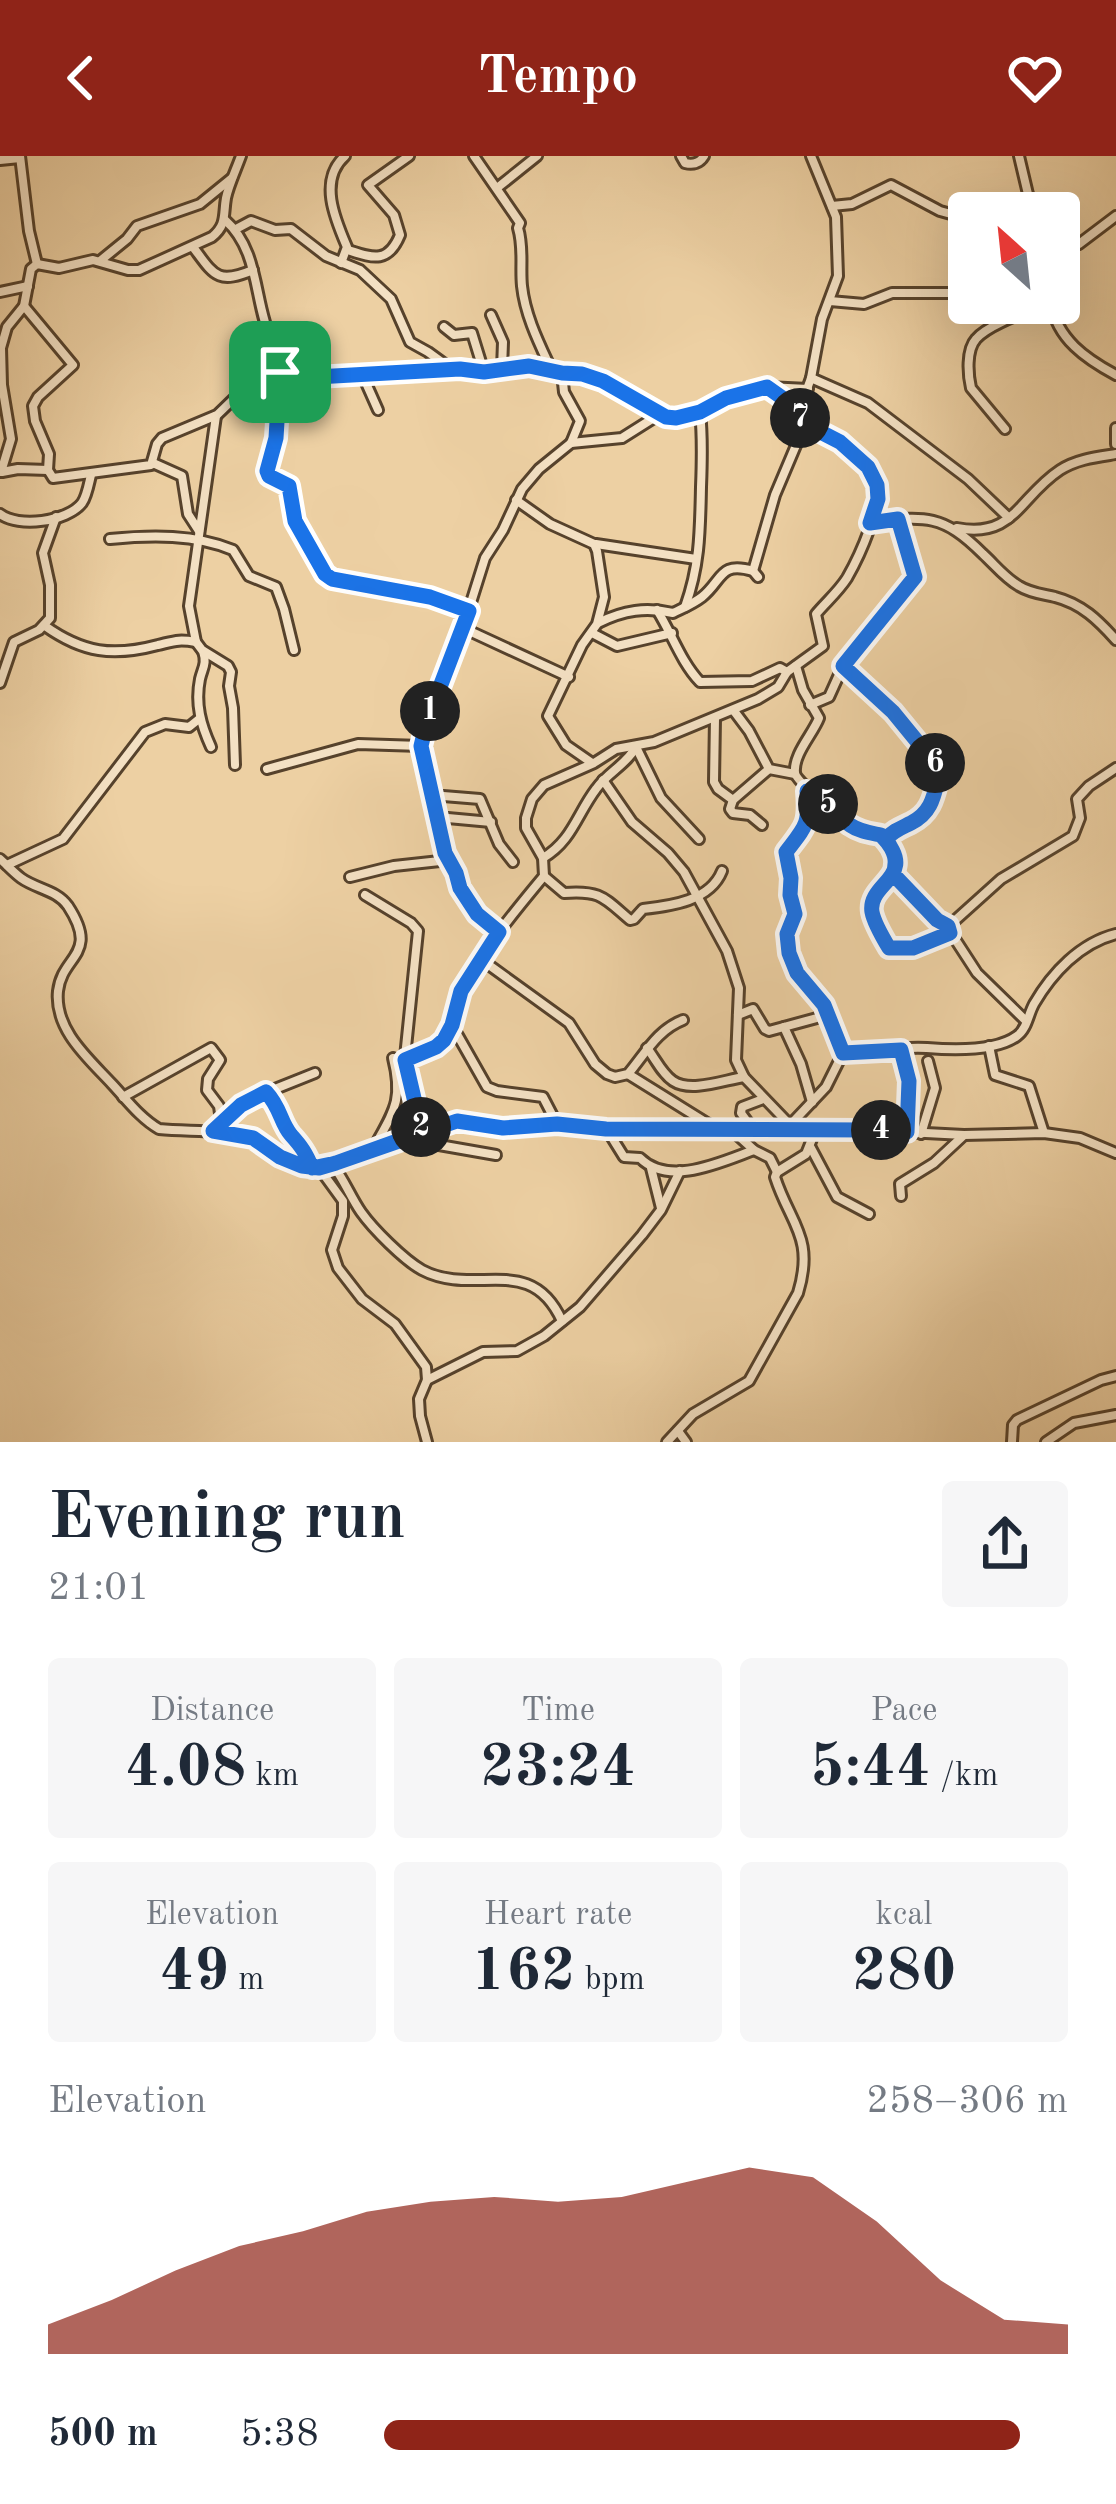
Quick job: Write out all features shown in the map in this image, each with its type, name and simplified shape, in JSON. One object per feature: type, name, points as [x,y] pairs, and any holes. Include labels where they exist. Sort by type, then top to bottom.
[{"type":"street","points":[[37,264],[59,268],[100,261],[139,270],[193,247],[220,230],[241,156]]},
{"type":"street","points":[[341,262],[348,250],[332,200],[334,162],[345,156]]},
{"type":"street","points":[[348,250],[380,258],[397,243],[400,235],[394,215],[368,185],[409,156]]},
{"type":"street","points":[[474,156],[520,223],[526,307],[551,369]]},
{"type":"street","points":[[497,188],[537,156]]},
{"type":"street","points":[[681,156],[689,164],[704,156]]},
{"type":"street","points":[[798,409],[838,276],[838,233],[832,206],[811,156]]},
{"type":"street","points":[[1019,156],[1030,192]]},
{"type":"street","points":[[0,160],[20,157],[37,264]]},
{"type":"street","points":[[100,261],[137,226],[200,204],[233,177]]},
{"type":"street","points":[[832,206],[852,203],[891,185],[948,213]]},
{"type":"street","points":[[1080,243],[1116,216]]},
{"type":"street","points":[[225,220],[236,230],[253,270],[267,329],[284,369],[267,471],[289,486],[295,521],[325,574],[430,597],[469,611]]},
{"type":"street","points":[[236,230],[251,221],[291,230],[326,256],[360,270],[392,299],[410,342],[451,369]]},
{"type":"street","points":[[1105,224],[1116,235]]},
{"type":"street","points":[[193,247],[213,272],[225,278],[253,270]]},
{"type":"street","points":[[37,264],[31,269],[24,306],[7,327],[1,348],[11,439],[1,472],[48,470]]},
{"type":"street","points":[[0,292],[28,286]]},
{"type":"street","points":[[830,301],[864,304],[892,293],[948,292]]},
{"type":"street","points":[[24,306],[73,365],[34,406],[53,478],[154,463]]},
{"type":"street","points":[[491,315],[503,342],[502,369]]},
{"type":"street","points":[[1004,324],[977,338],[970,349],[971,388],[1005,429]]},
{"type":"street","points":[[1058,324],[1082,356],[1116,375]]},
{"type":"street","points":[[444,326],[454,335],[472,333],[484,372]]},
{"type":"street","points":[[154,463],[163,438],[217,415],[248,385],[284,369],[316,377],[451,369],[484,372],[529,366],[603,381],[660,414],[676,418],[767,387],[809,384],[868,403],[968,479],[1010,518]]},
{"type":"street","points":[[499,932],[470,906],[449,860],[421,746],[485,557],[538,470],[572,443],[580,421],[566,397],[562,373]]},
{"type":"street","points":[[362,374],[378,410]]},
{"type":"street","points":[[406,1058],[444,1040],[461,991],[499,932],[544,876],[543,858],[526,828],[526,818],[544,785],[616,749],[654,742],[734,710],[778,687],[787,672],[823,646],[816,614],[847,578],[878,499],[874,476],[840,442],[805,424],[798,409],[767,387]]},
{"type":"street","points":[[685,608],[697,573],[702,524],[700,412]]},
{"type":"street","points":[[572,443],[622,438],[660,414]]},
{"type":"street","points":[[211,747],[199,718],[206,661],[189,607],[217,415]]},
{"type":"street","points":[[594,628],[621,613],[657,609],[670,614],[685,608],[727,570],[739,567],[756,574],[775,495],[805,424]]},
{"type":"street","points":[[1116,428],[1116,444]]},
{"type":"street","points":[[870,523],[929,519],[985,531],[1010,518],[1060,470],[1116,454]]},
{"type":"street","points":[[154,463],[182,476],[188,514],[199,536]]},
{"type":"street","points":[[0,514],[16,523],[70,512],[83,502],[92,474]]},
{"type":"street","points":[[516,500],[550,524],[594,544],[696,559]]},
{"type":"street","points":[[0,683],[14,642],[45,626],[50,618],[43,553],[56,517]]},
{"type":"street","points":[[810,705],[830,697],[843,666],[915,577],[898,519]]},
{"type":"street","points":[[953,527],[1009,579],[1031,592],[1083,608],[1116,640]]},
{"type":"street","points":[[110,539],[199,536],[230,549],[249,576],[273,584],[294,650]]},
{"type":"street","points":[[594,544],[604,597],[594,628],[549,711],[566,745],[594,763]]},
{"type":"street","points":[[657,609],[688,668],[703,683],[752,681],[780,668],[787,672]]},
{"type":"street","points":[[45,626],[74,645],[98,652],[151,647],[175,639],[199,646],[228,666],[236,765]]},
{"type":"street","points":[[463,628],[569,677]]},
{"type":"street","points":[[594,628],[616,646],[672,633]]},
{"type":"street","points":[[795,773],[819,718],[803,690],[796,664]]},
{"type":"street","points":[[843,666],[893,712],[940,772],[929,810],[886,839]]},
{"type":"street","points":[[734,710],[769,769]]},
{"type":"street","points":[[199,718],[189,727],[165,724],[145,732],[63,839],[4,862],[22,879],[61,898],[72,914],[81,944],[61,980],[59,1004],[75,1043],[159,1129],[253,1138],[291,1163],[316,1168],[457,1121],[503,1128],[557,1124],[606,1129],[792,1127],[921,1134],[1043,1133],[1080,1138],[1116,1153]]},
{"type":"street","points":[[715,718],[714,782],[734,800]]},
{"type":"street","points":[[267,769],[358,744],[421,746]]},
{"type":"street","points":[[543,858],[565,842],[603,780],[636,747]]},
{"type":"street","points":[[636,747],[661,798],[700,839]]},
{"type":"street","points":[[769,769],[795,773],[807,791],[850,825],[886,839],[896,857],[893,874],[872,913],[889,948],[913,948],[949,929],[1001,879],[1073,836],[1081,818],[1077,799],[1116,768]]},
{"type":"street","points":[[762,825],[730,809],[769,769]]},
{"type":"street","points":[[603,780],[632,823],[676,861],[698,896],[737,978],[734,1053],[744,1077],[792,1127]]},
{"type":"street","points":[[792,1127],[834,1074],[843,1053],[817,995],[797,973],[787,943],[795,914],[786,852],[807,825],[807,791]]},
{"type":"street","points":[[431,795],[480,799],[512,862]]},
{"type":"street","points":[[437,817],[491,822]]},
{"type":"street","points":[[350,877],[449,860]]},
{"type":"street","points":[[544,876],[564,893],[600,894],[630,920],[643,909],[698,896],[722,871]]},
{"type":"street","points":[[893,874],[949,929],[977,973],[1027,1022]]},
{"type":"street","points":[[365,895],[418,931],[406,1058],[422,1132]]},
{"type":"street","points":[[843,1053],[989,1046],[1019,1035],[1036,1001],[1068,962],[1096,940],[1116,934]]},
{"type":"street","points":[[482,960],[569,1023],[595,1064],[615,1077],[628,1074],[647,1048],[683,1020]]},
{"type":"street","points":[[738,1015],[753,1010],[766,1030],[828,1015]]},
{"type":"street","points":[[452,1025],[488,1087],[543,1096],[557,1124]]},
{"type":"street","points":[[784,1027],[812,1102]]},
{"type":"street","points":[[989,1046],[995,1075],[1029,1086],[1043,1133]]},
{"type":"street","points":[[123,1097],[211,1048],[220,1060],[207,1090],[219,1106],[221,1121]]},
{"type":"street","points":[[647,1048],[667,1075],[683,1085],[744,1077]]},
{"type":"street","points":[[901,1050],[909,1081],[907,1132]]},
{"type":"street","points":[[372,1151],[398,1097],[393,1058]]},
{"type":"street","points":[[921,1134],[935,1088],[928,1061]]},
{"type":"street","points":[[213,1131],[241,1105],[315,1073]]},
{"type":"street","points":[[628,1074],[718,1130]]},
{"type":"street","points":[[266,1092],[290,1133],[343,1201],[332,1250],[338,1268],[362,1299],[395,1324],[426,1366],[427,1380],[419,1399],[427,1442]]},
{"type":"street","points":[[753,1130],[741,1110],[763,1099]]},
{"type":"street","points":[[434,1129],[439,1144],[496,1155]]},
{"type":"street","points":[[606,1129],[624,1157],[640,1158],[651,1168],[662,1210]]},
{"type":"street","points":[[776,1172],[811,1148],[816,1129]]},
{"type":"street","points":[[668,1442],[693,1414],[749,1381],[798,1293],[803,1237],[776,1182],[770,1158],[731,1130]]},
{"type":"street","points":[[901,1196],[904,1180],[934,1163],[964,1135]]},
{"type":"street","points":[[811,1148],[837,1197],[869,1214]]},
{"type":"street","points":[[651,1168],[701,1168],[754,1150]]},
{"type":"street","points":[[332,1164],[364,1216],[423,1270],[460,1281],[524,1282],[553,1302],[562,1321]]},
{"type":"street","points":[[427,1380],[483,1352],[524,1348],[562,1321],[662,1210],[680,1171]]},
{"type":"street","points":[[1012,1442],[1017,1420],[1116,1376]]},
{"type":"street","points":[[1046,1442],[1074,1423],[1116,1415]]},
{"type":"street","points":[[678,1431],[686,1442]]},
{"type":"route","points":[[280,372],[276,438],[267,471],[289,486],[292,516],[325,574],[430,597],[469,611],[421,746],[445,853],[470,906],[499,932],[461,991],[444,1040],[405,1060],[422,1132],[312,1168],[266,1092],[228,1114],[213,1131],[253,1138],[291,1163],[312,1168],[457,1121],[503,1128],[557,1124],[606,1129],[907,1132],[909,1081],[901,1050],[843,1053],[824,1005],[797,973],[787,943],[795,914],[785,857],[807,825],[807,791],[850,825],[881,835],[886,839],[892,848],[896,857],[897,862],[893,874],[872,906],[889,948],[913,948],[950,933],[893,874],[897,862],[886,839],[929,810],[938,767],[893,712],[843,666],[915,577],[898,519],[870,523],[878,499],[868,467],[840,442],[805,424],[798,409],[767,387],[676,418],[593,377],[537,367],[316,377],[287,366],[280,372]]}]
